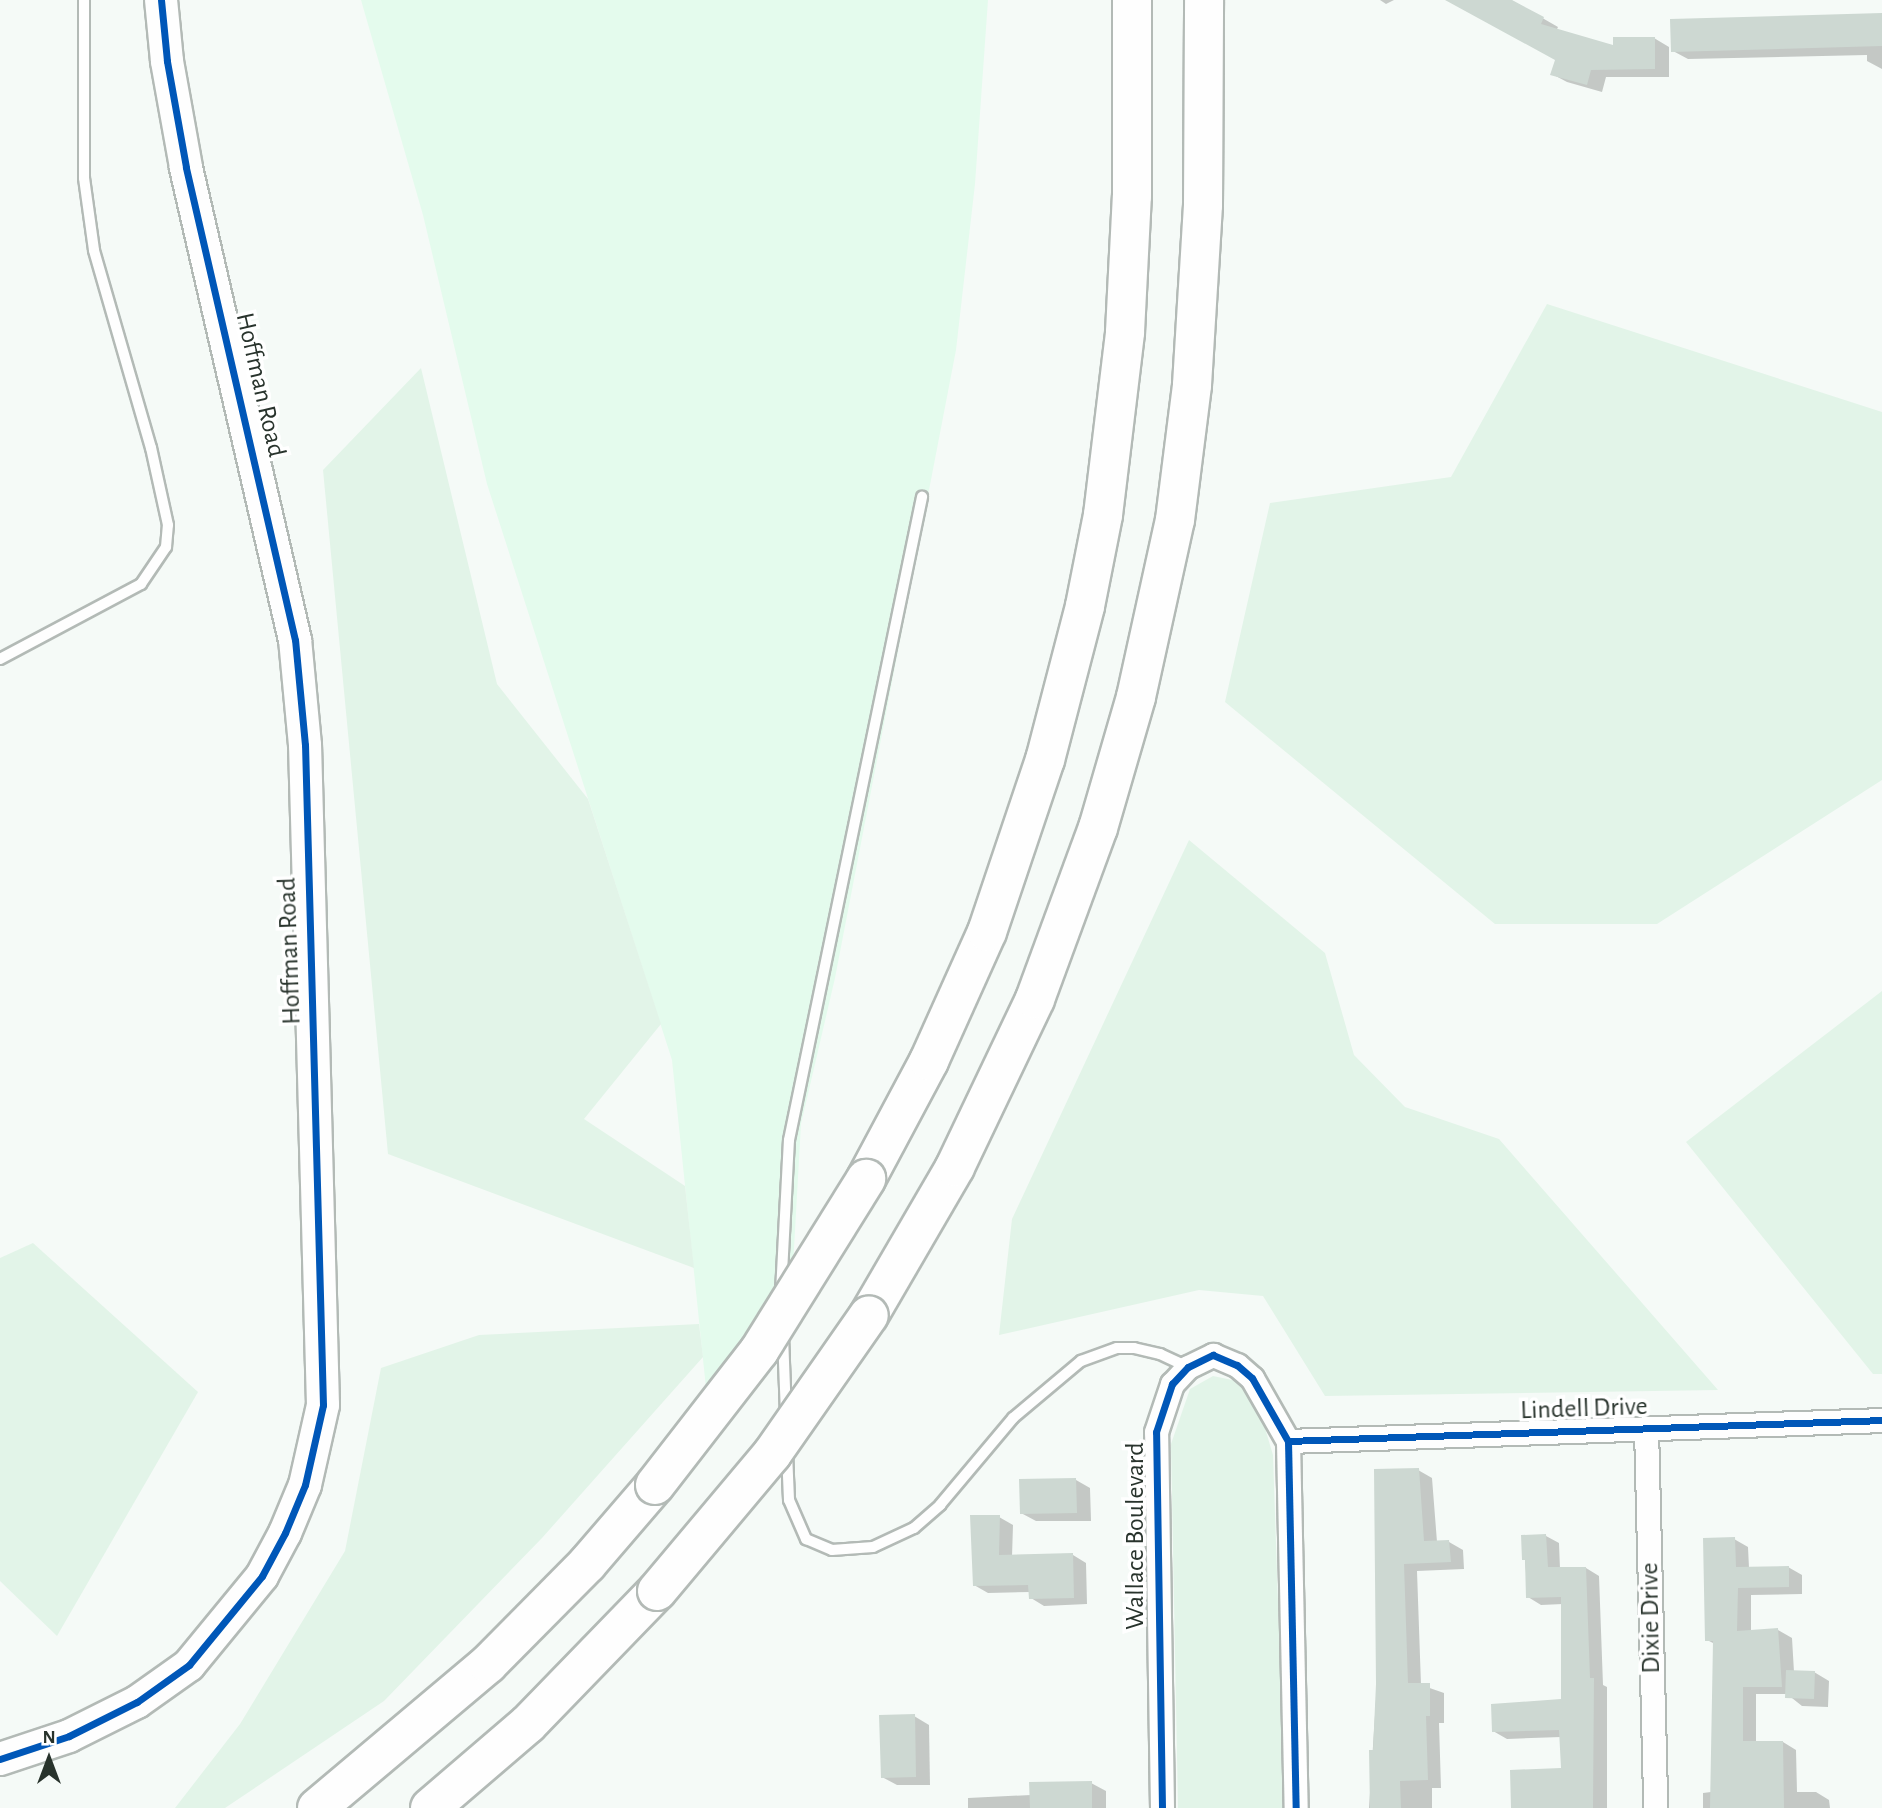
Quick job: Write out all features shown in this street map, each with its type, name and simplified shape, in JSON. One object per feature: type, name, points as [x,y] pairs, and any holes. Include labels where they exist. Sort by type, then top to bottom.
[{"type":"highway","points":[[317,1808],[488,1664],[594,1556],[655,1485],[759,1351],[866,1180],[929,1061],[987,932],[1032,803],[1085,606],[1106,493],[1127,310],[1132,0]]},
{"type":"highway","points":[[430,1808],[528,1724],[657,1591],[772,1454],[869,1315],[955,1167],[1035,999],[1098,828],[1136,697],[1173,531],[1192,385],[1203,205],[1204,0]]},
{"type":"street","name":"Hoffman Road","points":[[0,1759],[69,1736],[136,1702],[189,1665],[262,1576],[285,1533],[305,1485],[323,1405],[306,759],[295,640],[186,167],[167,61],[161,0]]},
{"type":"street","points":[[1188,1367],[1213,1355],[1237,1365],[1261,1390],[1288,1441],[1296,1808]]},
{"type":"street","name":"Wallace Boulevard","points":[[1162,1808],[1154,1452],[1161,1408],[1188,1367]]},
{"type":"street","name":"Lindell Drive","points":[[1288,1441],[1882,1420]]},
{"type":"street","name":"Dixie Drive","points":[[1646,1428],[1655,1808]]},
{"type":"lane","points":[[0,659],[141,584],[166,547],[168,525],[153,458],[94,250],[84,178],[84,0]]},
{"type":"lane","points":[[922,497],[789,1140],[780,1264],[789,1500],[796,1523],[815,1545],[832,1550],[873,1547],[893,1540],[940,1505],[1013,1418],[1070,1368],[1117,1348],[1147,1350],[1188,1367]]},
{"type":"shaded area","points":[[361,0],[988,0],[975,184],[956,350],[835,978],[801,1124],[791,1302],[709,1417],[672,1060],[487,484],[423,215]]},
{"type":"shaded area","points":[[1547,304],[1882,412],[1882,780],[1657,924],[1495,924],[1225,702],[1270,503],[1451,477]]},
{"type":"shaded area","points":[[421,368],[497,684],[588,799],[661,1024],[584,1119],[685,1186],[694,1268],[388,1154],[323,470]]},
{"type":"shaded area","points":[[1189,840],[1325,953],[1354,1055],[1405,1107],[1499,1139],[1718,1390],[1325,1396],[1263,1296],[1199,1290],[999,1335],[1012,1219]]},
{"type":"shaded area","points":[[1882,991],[1882,1374],[1873,1374],[1686,1142]]},
{"type":"shaded area","points":[[33,1243],[198,1392],[57,1636],[0,1581],[0,1258]]},
{"type":"shaded area","points":[[699,1324],[703,1357],[542,1538],[384,1701],[225,1808],[175,1808],[240,1724],[345,1551],[381,1368],[479,1335]]},
{"type":"shaded area","points":[[1213,1376],[1237,1381],[1246,1392],[1262,1418],[1273,1455],[1285,1808],[1178,1808],[1171,1444],[1190,1389]]},
{"type":"building","points":[[1445,0],[1512,0],[1544,17],[1541,24],[1613,45],[1613,37],[1655,37],[1655,69],[1591,70],[1587,85],[1550,75],[1555,60]]},
{"type":"building","points":[[1882,13],[1882,46],[1671,52],[1670,19]]},
{"type":"building","points":[[1419,1468],[1424,1541],[1449,1540],[1451,1562],[1404,1564],[1408,1683],[1430,1683],[1430,1716],[1426,1716],[1428,1780],[1400,1781],[1401,1808],[1370,1808],[1369,1750],[1373,1750],[1376,1684],[1374,1469]]},
{"type":"building","points":[[1076,1478],[1077,1513],[1020,1514],[1019,1479]]},
{"type":"building","points":[[970,1515],[1000,1515],[999,1555],[1073,1553],[1074,1598],[1029,1599],[1028,1585],[973,1586]]},
{"type":"building","points":[[1546,1534],[1548,1567],[1586,1567],[1590,1678],[1594,1678],[1593,1808],[1511,1808],[1510,1770],[1561,1768],[1559,1730],[1492,1732],[1491,1704],[1561,1699],[1561,1597],[1526,1598],[1525,1560],[1522,1560],[1521,1535]]},
{"type":"building","points":[[1735,1537],[1736,1567],[1789,1566],[1789,1587],[1738,1588],[1737,1631],[1778,1628],[1782,1687],[1743,1687],[1743,1741],[1783,1741],[1784,1808],[1710,1808],[1713,1641],[1705,1641],[1703,1538]]},
{"type":"building","points":[[1786,1670],[1815,1671],[1814,1699],[1785,1698]]},
{"type":"building","points":[[915,1714],[916,1777],[881,1778],[879,1715]]},
{"type":"building","points":[[1092,1781],[1092,1808],[1030,1808],[1029,1782]]},
{"type":"cycle path","points":[[0,1759],[69,1736],[137,1702],[189,1665],[262,1576],[285,1533],[305,1485],[323,1405],[305,745],[295,640],[186,167],[167,61],[161,0]]},
{"type":"cycle path","points":[[1162,1808],[1156,1432],[1172,1384],[1188,1367],[1213,1355],[1237,1365],[1252,1378],[1288,1441],[1296,1808]]},
{"type":"cycle path","points":[[1288,1441],[1882,1420]]}]
